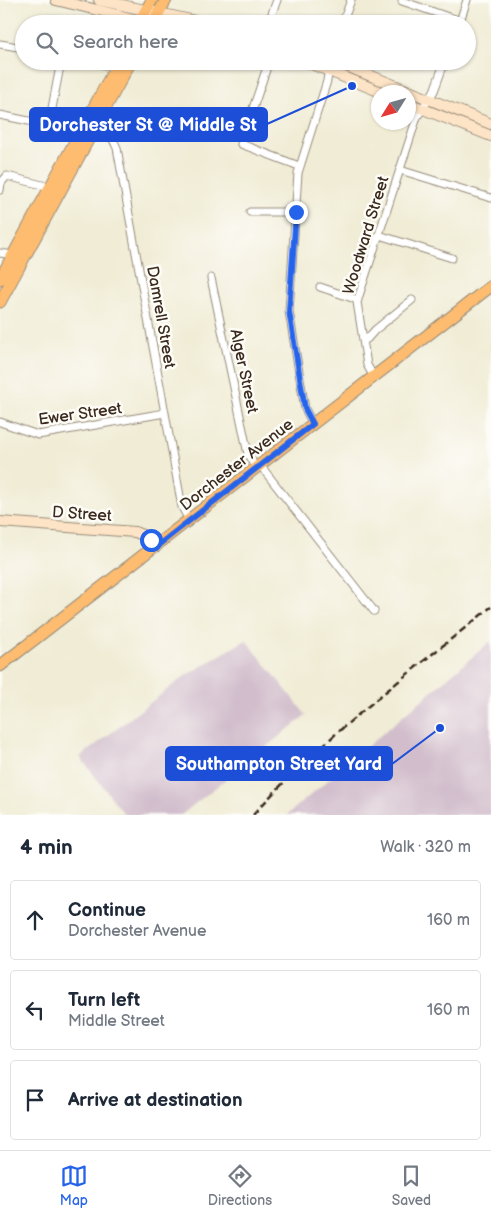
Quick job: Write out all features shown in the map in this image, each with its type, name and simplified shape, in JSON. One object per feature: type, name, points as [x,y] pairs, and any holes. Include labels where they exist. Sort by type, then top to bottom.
[{"type":"main road","points":[[56,0],[127,15]]},
{"type":"main road","points":[[99,0],[134,15]]},
{"type":"main road","points":[[143,15],[152,0]]},
{"type":"main road","points":[[157,15],[166,0]]},
{"type":"main road","points":[[0,279],[114,70]]},
{"type":"main road","points":[[0,302],[126,70]]},
{"type":"main road","points":[[340,70],[371,87]]},
{"type":"main road","points":[[343,70],[425,104],[491,136]]},
{"type":"main road","points":[[416,104],[425,104],[491,124]]},
{"type":"main road","name":"Dorchester Avenue","points":[[0,666],[491,286]]},
{"type":"main road","name":"D Street","points":[[0,522],[135,532],[148,537],[157,546]]},
{"type":"street","points":[[271,15],[277,0]]},
{"type":"street","points":[[345,15],[351,0]]},
{"type":"street","points":[[462,15],[467,0]]},
{"type":"street","points":[[402,1],[440,15]]},
{"type":"street","points":[[0,44],[15,46]]},
{"type":"street","points":[[49,124],[59,70]]},
{"type":"street","points":[[267,70],[241,144],[299,166]]},
{"type":"street","points":[[313,424],[305,409],[289,311],[299,166],[330,70]]},
{"type":"street","name":"Woodward Street","points":[[374,377],[368,367],[358,300],[417,117],[434,91],[442,70]]},
{"type":"street","points":[[0,115],[81,132]]},
{"type":"street","name":"Damrell Street","points":[[96,125],[107,132],[115,141],[117,148],[182,508],[189,520]]},
{"type":"street","points":[[400,170],[491,198]]},
{"type":"street","points":[[1,187],[7,176],[50,187]]},
{"type":"street","points":[[250,212],[296,212]]},
{"type":"street","points":[[379,235],[452,258]]},
{"type":"street","points":[[0,253],[13,255]]},
{"type":"street","name":"Alger Street","points":[[211,278],[248,454],[374,611]]},
{"type":"street","points":[[320,287],[358,300]]},
{"type":"street","points":[[363,340],[367,339],[375,330],[412,300]]},
{"type":"street","name":"Ewer Street","points":[[0,422],[38,435],[165,413]]},
{"type":"shaded area","points":[[246,640],[306,715],[181,815],[125,815],[80,757],[185,676]]},
{"type":"shaded area","points":[[491,641],[491,815],[287,815]]},
{"type":"railway","points":[[253,815],[280,786],[338,732],[491,607]]},
{"type":"place","name":"Dorchester St @ Middle St","points":[[352,86]]},
{"type":"place","name":"Southampton Street Yard","points":[[440,728]]},
{"type":"route","points":[[151,540],[157,546],[313,424],[305,409],[289,311],[296,212]]}]
